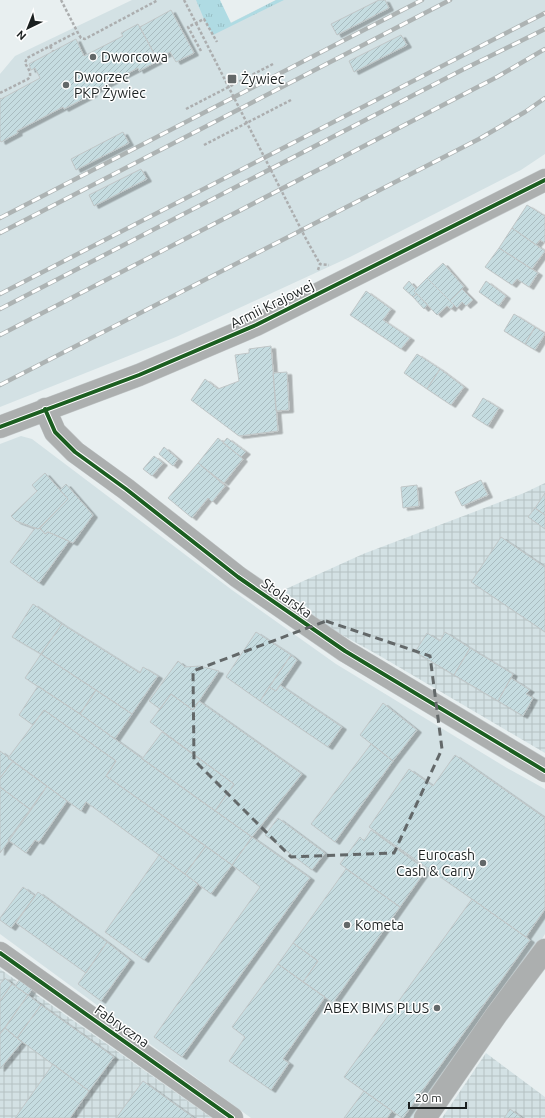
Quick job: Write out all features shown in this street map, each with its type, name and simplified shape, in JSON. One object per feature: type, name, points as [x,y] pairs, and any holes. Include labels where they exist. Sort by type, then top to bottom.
[{"type":"street","name":"Armii Krajowej","points":[[0,427],[146,372],[256,325],[542,186]]},
{"type":"street","name":"Stolarska","points":[[45,409],[55,432],[75,452],[238,578],[345,651],[545,771]]},
{"type":"street","points":[[425,1118],[497,1014],[545,950]]},
{"type":"street","name":"Fabryczna","points":[[0,953],[232,1118]]},
{"type":"path","points":[[61,0],[77,32],[81,38],[85,39],[158,0]]},
{"type":"path","points":[[184,0],[320,264]]},
{"type":"path","points":[[201,51],[188,27],[204,19],[217,42]]},
{"type":"path","points":[[6,96],[2,92],[30,77],[25,64],[26,58],[77,32]]},
{"type":"path","points":[[50,46],[53,51]]},
{"type":"path","points":[[186,109],[273,64]]},
{"type":"path","points":[[204,145],[291,100]]},
{"type":"highlighted area","points":[[326,621],[430,656],[442,749],[394,853],[291,857],[194,760],[193,671]]},
{"type":"shaded area","points":[[132,0],[208,0],[222,27],[276,0],[545,0],[545,154],[521,170],[350,257],[176,337],[0,407],[0,74],[15,56]]},
{"type":"shaded area","points":[[21,436],[32,439],[232,590],[336,664],[507,768],[545,789],[545,934],[497,1014],[419,1118],[251,1118],[0,934],[0,444]]},
{"type":"shaded area","points":[[545,483],[545,753],[333,630],[277,593],[363,554],[524,493]]},
{"type":"shaded area","points":[[0,969],[212,1118],[0,1118]]},
{"type":"shaded area","points":[[486,1053],[545,1097],[545,1118],[442,1118]]},
{"type":"green space","points":[[196,0],[220,0],[231,23],[276,0],[284,0],[213,35]]},
{"type":"building","points":[[379,0],[385,0],[389,8],[337,35],[331,24]]},
{"type":"building","points":[[171,10],[194,53],[176,62],[170,52],[157,59],[140,27]]},
{"type":"building","name":"Dworzec PKP Żywiec","points":[[138,24],[158,61],[139,71],[138,68],[92,92],[93,94],[64,109],[63,107],[17,131],[18,133],[1,142],[0,98],[1,99],[40,78],[35,68],[31,70],[29,64],[76,39],[84,56],[123,36],[121,33]]},
{"type":"building","points":[[401,35],[407,45],[354,72],[349,61]]},
{"type":"building","points":[[123,132],[129,143],[76,170],[71,159]]},
{"type":"building","points":[[141,169],[147,179],[94,206],[89,195]]},
{"type":"building","points":[[527,205],[545,216],[545,243],[540,240],[536,245],[512,228]]},
{"type":"building","points":[[512,228],[545,251],[532,269],[499,248]]},
{"type":"building","points":[[499,248],[538,273],[529,287],[517,279],[512,285],[485,267]]},
{"type":"building","points":[[443,263],[464,287],[450,301],[427,278]]},
{"type":"building","points":[[427,278],[454,305],[451,309],[447,306],[437,315],[414,291]]},
{"type":"building","points":[[409,281],[416,289],[414,291],[417,294],[413,297],[403,288]]},
{"type":"building","points":[[486,281],[506,296],[499,306],[479,292]]},
{"type":"building","points":[[462,289],[473,300],[466,306],[462,302],[457,308],[450,301]]},
{"type":"building","points":[[366,291],[391,309],[383,320],[410,338],[401,349],[350,315]]},
{"type":"building","points":[[417,294],[428,305],[424,309],[413,297]]},
{"type":"building","points":[[514,314],[535,327],[525,344],[504,331]]},
{"type":"building","points":[[535,327],[545,334],[535,350],[525,344]]},
{"type":"building","points":[[271,346],[278,431],[239,436],[191,400],[205,379],[218,389],[239,381],[235,355],[249,353],[249,349]]},
{"type":"building","points":[[417,354],[440,369],[427,389],[404,373]]},
{"type":"building","points":[[440,369],[464,387],[451,405],[427,389]]},
{"type":"building","points":[[287,372],[289,410],[276,411],[273,373]]},
{"type":"building","points":[[483,398],[499,408],[488,426],[472,416]]},
{"type":"building","points":[[218,438],[243,459],[224,483],[198,463]]},
{"type":"building","points":[[227,438],[246,452],[241,457],[223,443]]},
{"type":"building","points":[[164,447],[178,459],[173,466],[159,454]]},
{"type":"building","points":[[154,456],[163,463],[152,476],[143,469]]},
{"type":"building","points":[[198,463],[225,486],[212,502],[208,498],[192,518],[168,498]]},
{"type":"building","points":[[45,473],[68,499],[38,529],[16,521],[11,516],[37,491],[32,485]]},
{"type":"building","points":[[481,480],[488,495],[462,506],[455,492]]},
{"type":"building","points":[[66,484],[93,515],[73,543],[48,532],[45,534],[40,528],[68,499],[60,490]]},
{"type":"building","points":[[417,485],[419,506],[403,508],[401,487]]},
{"type":"building","points":[[545,493],[545,515],[535,508]]},
{"type":"building","points":[[535,508],[545,515],[545,529],[528,517]]},
{"type":"building","points":[[35,528],[40,528],[45,534],[48,532],[69,541],[39,583],[10,562]]},
{"type":"building","points":[[501,537],[545,567],[545,632],[471,582]]},
{"type":"building","points":[[33,604],[62,624],[41,654],[12,637]]},
{"type":"building","points":[[62,624],[140,673],[143,667],[158,676],[132,714],[41,654]]},
{"type":"building","points":[[256,632],[291,655],[260,701],[226,677]]},
{"type":"building","points":[[445,632],[470,648],[454,675],[415,652],[427,633],[440,641]]},
{"type":"building","points":[[470,648],[513,674],[498,701],[454,675]]},
{"type":"building","points":[[41,654],[96,690],[80,714],[25,678]]},
{"type":"building","points":[[291,655],[297,660],[276,691],[269,687]]},
{"type":"building","points":[[178,661],[185,667],[200,666],[219,671],[193,710],[171,694],[160,709],[149,701]]},
{"type":"building","points":[[511,678],[530,690],[526,694],[533,698],[523,716],[498,701]]},
{"type":"building","points":[[280,685],[342,727],[328,747],[260,701],[269,687],[276,691]]},
{"type":"building","points":[[38,686],[80,714],[252,837],[232,865],[106,776],[116,761],[44,710],[33,725],[19,715]]},
{"type":"building","points":[[96,690],[132,714],[115,739],[80,714]]},
{"type":"building","points":[[171,694],[193,710],[199,701],[302,774],[252,837],[215,811],[234,784],[150,722]]},
{"type":"building","points":[[383,703],[417,730],[393,761],[360,735]]},
{"type":"building","points":[[44,710],[116,761],[106,776],[206,846],[185,874],[86,802],[81,811],[8,758]]},
{"type":"building","points":[[162,732],[234,784],[215,811],[142,759]]},
{"type":"building","points":[[371,744],[393,761],[335,842],[311,824]]},
{"type":"building","points":[[0,751],[13,761],[0,778]]},
{"type":"building","name":"Eurocash Cash & Carry","points":[[455,755],[545,818],[545,909],[526,937],[369,827],[409,769],[433,786]]},
{"type":"building","points":[[13,761],[47,786],[31,810],[0,787],[0,778]]},
{"type":"building","points":[[47,786],[67,801],[39,842],[35,840],[26,853],[8,840]]},
{"type":"building","points":[[0,787],[31,810],[0,853]]},
{"type":"building","points":[[278,818],[325,853],[312,870],[265,835]]},
{"type":"building","points":[[371,830],[426,870],[400,907],[340,864],[360,837],[364,841]]},
{"type":"building","points":[[252,837],[310,878],[182,1057],[154,1037],[260,887],[232,865]]},
{"type":"building","points":[[206,846],[232,865],[211,894],[185,874]]},
{"type":"building","points":[[159,855],[198,884],[144,960],[105,932]]},
{"type":"building","name":"Kometa","points":[[346,869],[400,907],[333,1003],[303,982],[318,961],[293,943]]},
{"type":"building","points":[[23,887],[35,896],[11,928],[0,920],[0,918]]},
{"type":"building","points":[[38,892],[107,942],[86,973],[16,923]]},
{"type":"building","name":"ABEX BIMS PLUS","points":[[472,899],[530,940],[402,1118],[344,1077]]},
{"type":"building","points":[[107,942],[130,960],[101,1001],[78,984]]},
{"type":"building","points":[[293,943],[318,961],[303,982],[278,964]]},
{"type":"building","points":[[278,964],[325,997],[283,1059],[289,1063],[271,1090],[229,1061],[245,1037],[232,1027]]},
{"type":"building","points":[[5,978],[12,984],[0,1001],[0,984]]},
{"type":"building","points":[[20,979],[33,988],[28,995],[15,986]]},
{"type":"building","points":[[12,984],[28,995],[0,1034],[0,1001]]},
{"type":"building","points":[[28,995],[41,1005],[17,1038],[5,1028]]},
{"type":"building","points":[[41,1005],[114,1057],[89,1091],[17,1038]]},
{"type":"building","points":[[5,1028],[22,1042],[0,1069],[0,1034]]},
{"type":"building","points":[[53,1064],[89,1091],[70,1118],[15,1118]]},
{"type":"building","points":[[143,1081],[194,1118],[116,1118]]},
{"type":"building","points":[[364,1091],[392,1111],[387,1118],[344,1118]]},
{"type":"building","points":[[510,1109],[522,1118],[504,1118]]},
{"type":"railway","points":[[0,218],[422,0]]},
{"type":"railway","points":[[0,233],[450,0]]},
{"type":"railway","points":[[0,294],[545,13]]},
{"type":"railway","points":[[0,309],[462,70],[545,29]]},
{"type":"railway","points":[[0,335],[497,77],[545,49]]},
{"type":"railway","points":[[0,385],[479,139],[525,112],[545,98]]},
{"type":"cycle path","points":[[0,427],[139,375],[256,325],[545,180]]},
{"type":"cycle path","points":[[45,409],[55,432],[75,452],[126,489],[238,577],[345,651],[545,771]]},
{"type":"cycle path","points":[[0,953],[232,1118]]},
{"type":"place","name":"Dworcowa","points":[[93,57]]},
{"type":"place","name":"Żywiec","points":[[232,79]]},
{"type":"place","name":"Dworzec PKP Żywiec","points":[[66,85]]},
{"type":"place","name":"Eurocash Cash & Carry","points":[[483,863]]},
{"type":"place","name":"Kometa","points":[[347,925]]},
{"type":"place","name":"ABEX BIMS PLUS","points":[[437,1008]]}]
